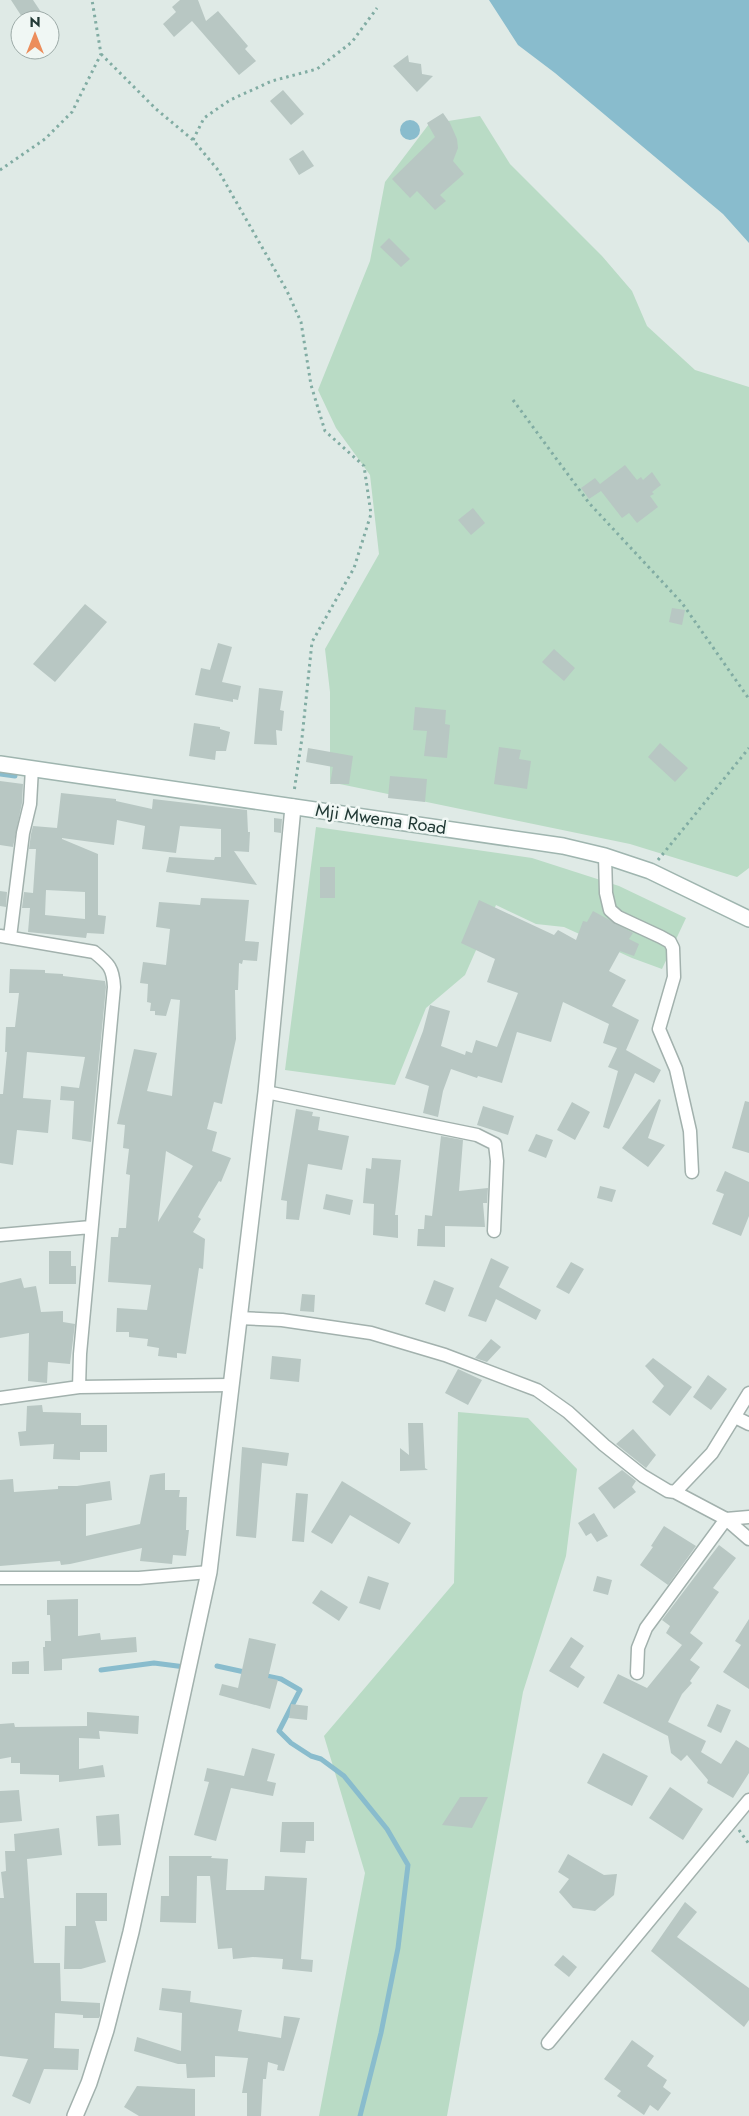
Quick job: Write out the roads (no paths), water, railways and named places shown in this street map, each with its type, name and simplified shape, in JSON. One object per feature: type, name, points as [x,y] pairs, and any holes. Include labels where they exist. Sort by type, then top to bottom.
[{"type":"street","name":"Mji Mwema Road","points":[[0,764],[484,833],[562,846],[605,856],[650,871],[749,919]]},
{"type":"street","points":[[32,768],[30,804],[5,936],[94,952],[105,961],[113,972],[114,987],[91,1228],[79,1387]]},
{"type":"street","points":[[75,2116],[89,2083],[106,2030],[131,1932],[209,1572],[266,1092],[293,807]]},
{"type":"street","points":[[605,856],[606,893],[610,910],[618,917],[670,942],[673,948],[674,977],[659,1029],[676,1069],[690,1131],[692,1172]]},
{"type":"street","points":[[266,1092],[477,1135],[494,1144],[497,1161],[494,1231]]},
{"type":"street","points":[[0,1235],[91,1228]]},
{"type":"street","points":[[238,1318],[282,1320],[371,1333],[445,1355],[538,1390],[568,1412],[604,1445],[643,1476],[668,1491],[676,1492],[726,1519],[749,1539]]},
{"type":"street","points":[[0,1398],[79,1387],[230,1386]]},
{"type":"street","points":[[676,1492],[712,1453],[749,1393]]},
{"type":"street","points":[[735,1417],[749,1424]]},
{"type":"street","points":[[637,1673],[638,1648],[646,1628],[726,1519],[749,1517]]},
{"type":"street","points":[[0,1578],[139,1578],[209,1572]]},
{"type":"street","points":[[548,2043],[749,1800]]},
{"type":"water","points":[[489,0],[749,0],[749,243],[723,214],[555,73],[518,45]]},
{"type":"water","points":[[406,120],[414,120],[420,126],[420,134],[414,140],[406,140],[400,134],[400,126]]},
{"type":"waterway","points":[[0,774],[15,776]]},
{"type":"waterway","points":[[101,1670],[154,1663],[185,1667]]},
{"type":"waterway","points":[[217,1666],[249,1673]]},
{"type":"waterway","points":[[262,1675],[281,1679],[300,1690],[279,1731],[291,1743],[311,1756],[321,1759],[344,1776],[387,1829],[408,1865],[398,1948],[381,2033],[360,2116]]}]
